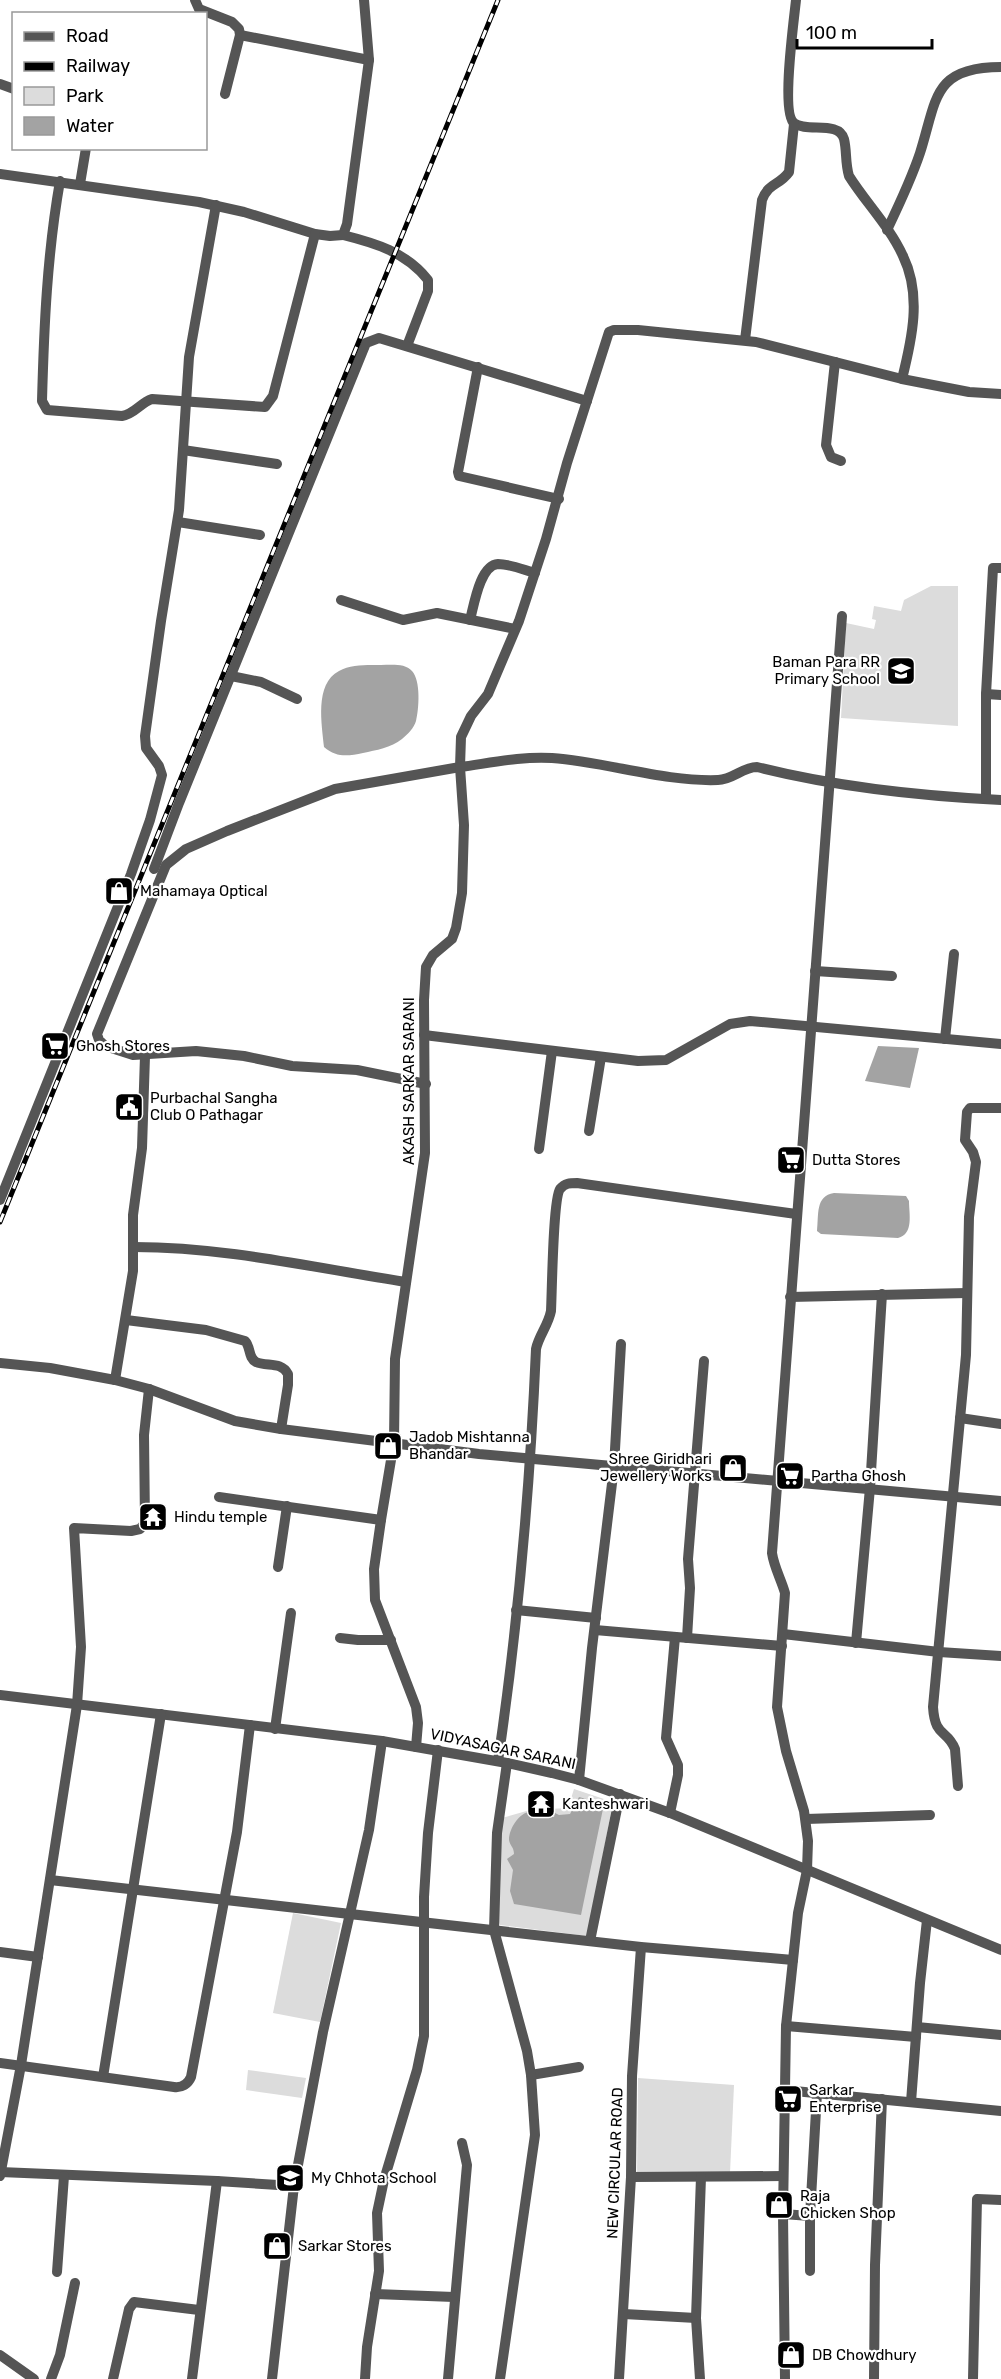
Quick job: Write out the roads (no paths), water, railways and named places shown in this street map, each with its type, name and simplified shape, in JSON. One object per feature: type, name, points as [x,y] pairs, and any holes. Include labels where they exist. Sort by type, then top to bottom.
[{"type":"street","points":[[195,0],[199,9],[206,12]]},
{"type":"street","points":[[343,235],[348,224],[369,60],[364,0]]},
{"type":"street","points":[[796,0],[787,102],[790,119],[794,124],[802,127],[832,129],[841,134],[844,139],[845,163],[849,176],[903,257],[913,292],[912,336],[902,379]]},
{"type":"street","points":[[207,12],[237,25],[240,35],[225,94]]},
{"type":"street","points":[[240,35],[369,60]]},
{"type":"street","points":[[887,230],[914,170],[931,109],[940,91],[960,72],[970,68],[1001,67]]},
{"type":"street","points":[[745,340],[762,200],[769,186],[785,177],[789,171],[794,124]]},
{"type":"street","points":[[80,184],[86,150]]},
{"type":"street","points":[[0,174],[216,205],[315,234],[343,235],[395,252],[428,280],[428,291],[407,346]]},
{"type":"street","points":[[60,181],[50,239],[44,314],[42,401],[43,406],[54,411],[122,416],[129,415],[142,403],[152,399],[260,408],[270,404],[315,234]]},
{"type":"street","points":[[0,1200],[135,863],[162,781],[159,766],[146,748],[145,736],[178,522],[185,403],[195,317],[216,205]]},
{"type":"street","name":"AKASH SARKAR SARANI","points":[[417,1747],[416,1707],[375,1600],[374,1576],[394,1442],[395,1359],[425,1154],[426,967],[433,955],[452,939],[459,914],[464,825],[460,737],[488,694],[515,628],[559,499],[567,463],[606,338],[614,330],[745,340],[902,379],[969,392],[1001,394]]},
{"type":"street","points":[[426,1084],[357,1070],[292,1066],[244,1056],[195,1052],[169,1052],[145,1056],[126,1054],[105,1046],[97,1034],[231,676],[366,343],[379,338],[586,401]]},
{"type":"street","points":[[835,362],[826,445],[831,456],[841,461]]},
{"type":"street","points":[[478,367],[459,476],[559,499]]},
{"type":"street","points":[[183,450],[277,464]]},
{"type":"street","points":[[178,522],[260,535]]},
{"type":"street","points":[[470,620],[485,571],[490,566],[500,564],[535,573]]},
{"type":"street","points":[[986,799],[986,694],[993,568],[1001,568]]},
{"type":"street","points":[[341,600],[403,620],[437,613],[515,628]]},
{"type":"street","points":[[785,2379],[783,2176],[786,2026],[793,1960],[807,1870],[808,1841],[806,1819],[778,1716],[777,1691],[785,1593],[774,1565],[772,1553],[842,616]]},
{"type":"street","points":[[231,676],[261,682],[297,699]]},
{"type":"street","points":[[986,694],[1001,695]]},
{"type":"street","points":[[159,870],[186,849],[335,789],[460,767],[552,758],[712,780],[726,779],[750,767],[757,767],[831,783],[1001,800]]},
{"type":"street","points":[[135,863],[159,870]]},
{"type":"street","points":[[945,1039],[954,954]]},
{"type":"street","points":[[815,971],[892,976]]},
{"type":"street","points":[[424,1035],[638,1061],[666,1060],[737,1021],[1001,1044]]},
{"type":"street","points":[[539,1149],[552,1051]]},
{"type":"street","points":[[116,1380],[126,1320],[134,1247],[133,1215],[143,1138],[145,1056]]},
{"type":"street","points":[[589,1131],[601,1057]]},
{"type":"street","points":[[958,1786],[955,1749],[953,1743],[939,1732],[934,1719],[933,1707],[966,1355],[969,1217],[976,1162],[965,1140],[967,1112],[975,1107],[1001,1108]]},
{"type":"street","points":[[500,2379],[535,2135],[531,2075],[522,2030],[494,1930],[497,1833],[506,1702],[531,1459],[536,1349],[538,1339],[549,1321],[551,1311],[558,1194],[561,1188],[577,1183],[796,1214]]},
{"type":"street","points":[[134,1247],[180,1247],[240,1254],[406,1282]]},
{"type":"street","points":[[790,1297],[967,1293]]},
{"type":"street","points":[[856,1642],[870,1488],[882,1294]]},
{"type":"street","points":[[126,1320],[206,1330],[245,1341],[249,1345],[251,1358],[255,1362],[281,1366],[288,1374],[281,1429]]},
{"type":"street","points":[[582,1781],[596,1618],[614,1467],[621,1344]]},
{"type":"street","points":[[687,1638],[690,1588],[688,1559],[693,1474],[704,1361]]},
{"type":"street","points":[[0,1363],[50,1368],[116,1380],[149,1389],[235,1421],[281,1429],[531,1459],[1001,1501]]},
{"type":"street","points":[[149,1389],[144,1435],[144,1523],[140,1529],[131,1531],[74,1528],[81,1647],[77,1705],[21,2065],[0,2174],[217,2181],[294,2186]]},
{"type":"street","points":[[960,1418],[1001,1424]]},
{"type":"street","points":[[219,1497],[381,1520]]},
{"type":"street","points":[[278,1567],[287,1506]]},
{"type":"street","points":[[516,1610],[596,1618]]},
{"type":"street","points":[[275,1728],[291,1613]]},
{"type":"street","points":[[595,1630],[782,1646]]},
{"type":"street","points":[[783,1634],[939,1652],[1001,1656]]},
{"type":"street","points":[[670,1813],[678,1775],[678,1765],[666,1738],[675,1637]]},
{"type":"street","points":[[340,1638],[365,1641],[391,1640]]},
{"type":"street","name":"VIDYASAGAR SARANI","points":[[0,1695],[382,1741],[502,1762],[582,1781],[670,1813],[1001,1950]]},
{"type":"street","points":[[103,2077],[135,1889],[161,1714]]},
{"type":"street","points":[[0,2063],[178,2088],[184,2086],[189,2080],[226,1898],[237,1832],[250,1725]]},
{"type":"street","points":[[272,2379],[294,2186],[323,2032],[369,1830],[382,1741]]},
{"type":"street","points":[[365,2379],[367,2347],[379,2271],[377,2213],[423,2043],[428,1833],[438,1750]]},
{"type":"street","points":[[590,1941],[620,1794]]},
{"type":"street","points":[[806,1819],[930,1815]]},
{"type":"street","points":[[50,1880],[226,1898],[642,1947],[793,1960]]},
{"type":"street","points":[[911,2102],[927,1920]]},
{"type":"street","name":"NEW CIRCULAR ROAD","points":[[619,2379],[631,2177],[632,2076],[642,1947]]},
{"type":"street","points":[[0,1952],[38,1957]]},
{"type":"street","points":[[786,2026],[1001,2035]]},
{"type":"street","points":[[531,2075],[579,2067]]},
{"type":"street","points":[[784,2090],[1001,2111]]},
{"type":"street","points":[[810,2271],[810,2216],[818,2093]]},
{"type":"street","points":[[874,2379],[875,2265],[882,2099]]},
{"type":"street","points":[[448,2379],[467,2165],[462,2143]]},
{"type":"street","points":[[57,2272],[64,2175]]},
{"type":"street","points":[[631,2177],[783,2176]]},
{"type":"street","points":[[700,2379],[696,2318],[701,2177]]},
{"type":"street","points":[[192,2379],[217,2181]]},
{"type":"street","points":[[973,2379],[977,2199],[1001,2200]]},
{"type":"street","points":[[783,2214],[810,2216]]},
{"type":"street","points":[[51,2379],[60,2355],[75,2283]]},
{"type":"street","points":[[375,2294],[454,2297]]},
{"type":"street","points":[[113,2379],[129,2310],[134,2302],[199,2310]]},
{"type":"street","points":[[624,2314],[696,2318]]},
{"type":"street","points":[[0,2355],[34,2379]]},
{"type":"water","points":[[360,665],[398,665],[409,668],[417,681],[417,716],[409,733],[393,745],[363,753],[338,755],[324,747],[321,706],[326,685],[331,677],[339,671]]},
{"type":"water","points":[[878,1046],[919,1048],[910,1088],[865,1081]]},
{"type":"water","points":[[834,1193],[906,1196],[909,1201],[909,1228],[903,1236],[898,1238],[821,1234],[817,1231],[819,1207],[824,1198]]},
{"type":"water","points":[[579,1797],[604,1804],[581,1915],[514,1904],[510,1891],[513,1870],[507,1859],[514,1854],[509,1840],[515,1823],[528,1812],[534,1817],[554,1817],[555,1813],[570,1814]]},
{"type":"railway","points":[[0,1222],[498,0]]},
{"type":"place","name":"Baman Para RR Primary School","points":[[901,671]]},
{"type":"place","name":"Mahamaya Optical","points":[[119,891]]},
{"type":"place","name":"Ghosh Stores","points":[[55,1046]]},
{"type":"place","name":"Purbachal Sangha Club O Pathagar","points":[[129,1107]]},
{"type":"place","name":"Dutta Stores","points":[[791,1160]]},
{"type":"place","name":"Jadob Mishtanna Bhandar","points":[[388,1446]]},
{"type":"place","name":"Shree Giridhari Jewellery Works","points":[[733,1468]]},
{"type":"place","name":"Partha Ghosh","points":[[790,1476]]},
{"type":"place","name":"Hindu temple","points":[[153,1517]]},
{"type":"place","name":"Kanteshwari","points":[[541,1804]]},
{"type":"place","name":"Sarkar Enterprise","points":[[788,2099]]},
{"type":"place","name":"My Chhota School","points":[[290,2178]]},
{"type":"place","name":"Raja Chicken Shop","points":[[779,2205]]},
{"type":"place","name":"Sarkar Stores","points":[[277,2246]]},
{"type":"place","name":"DB Chowdhury","points":[[791,2355]]}]
